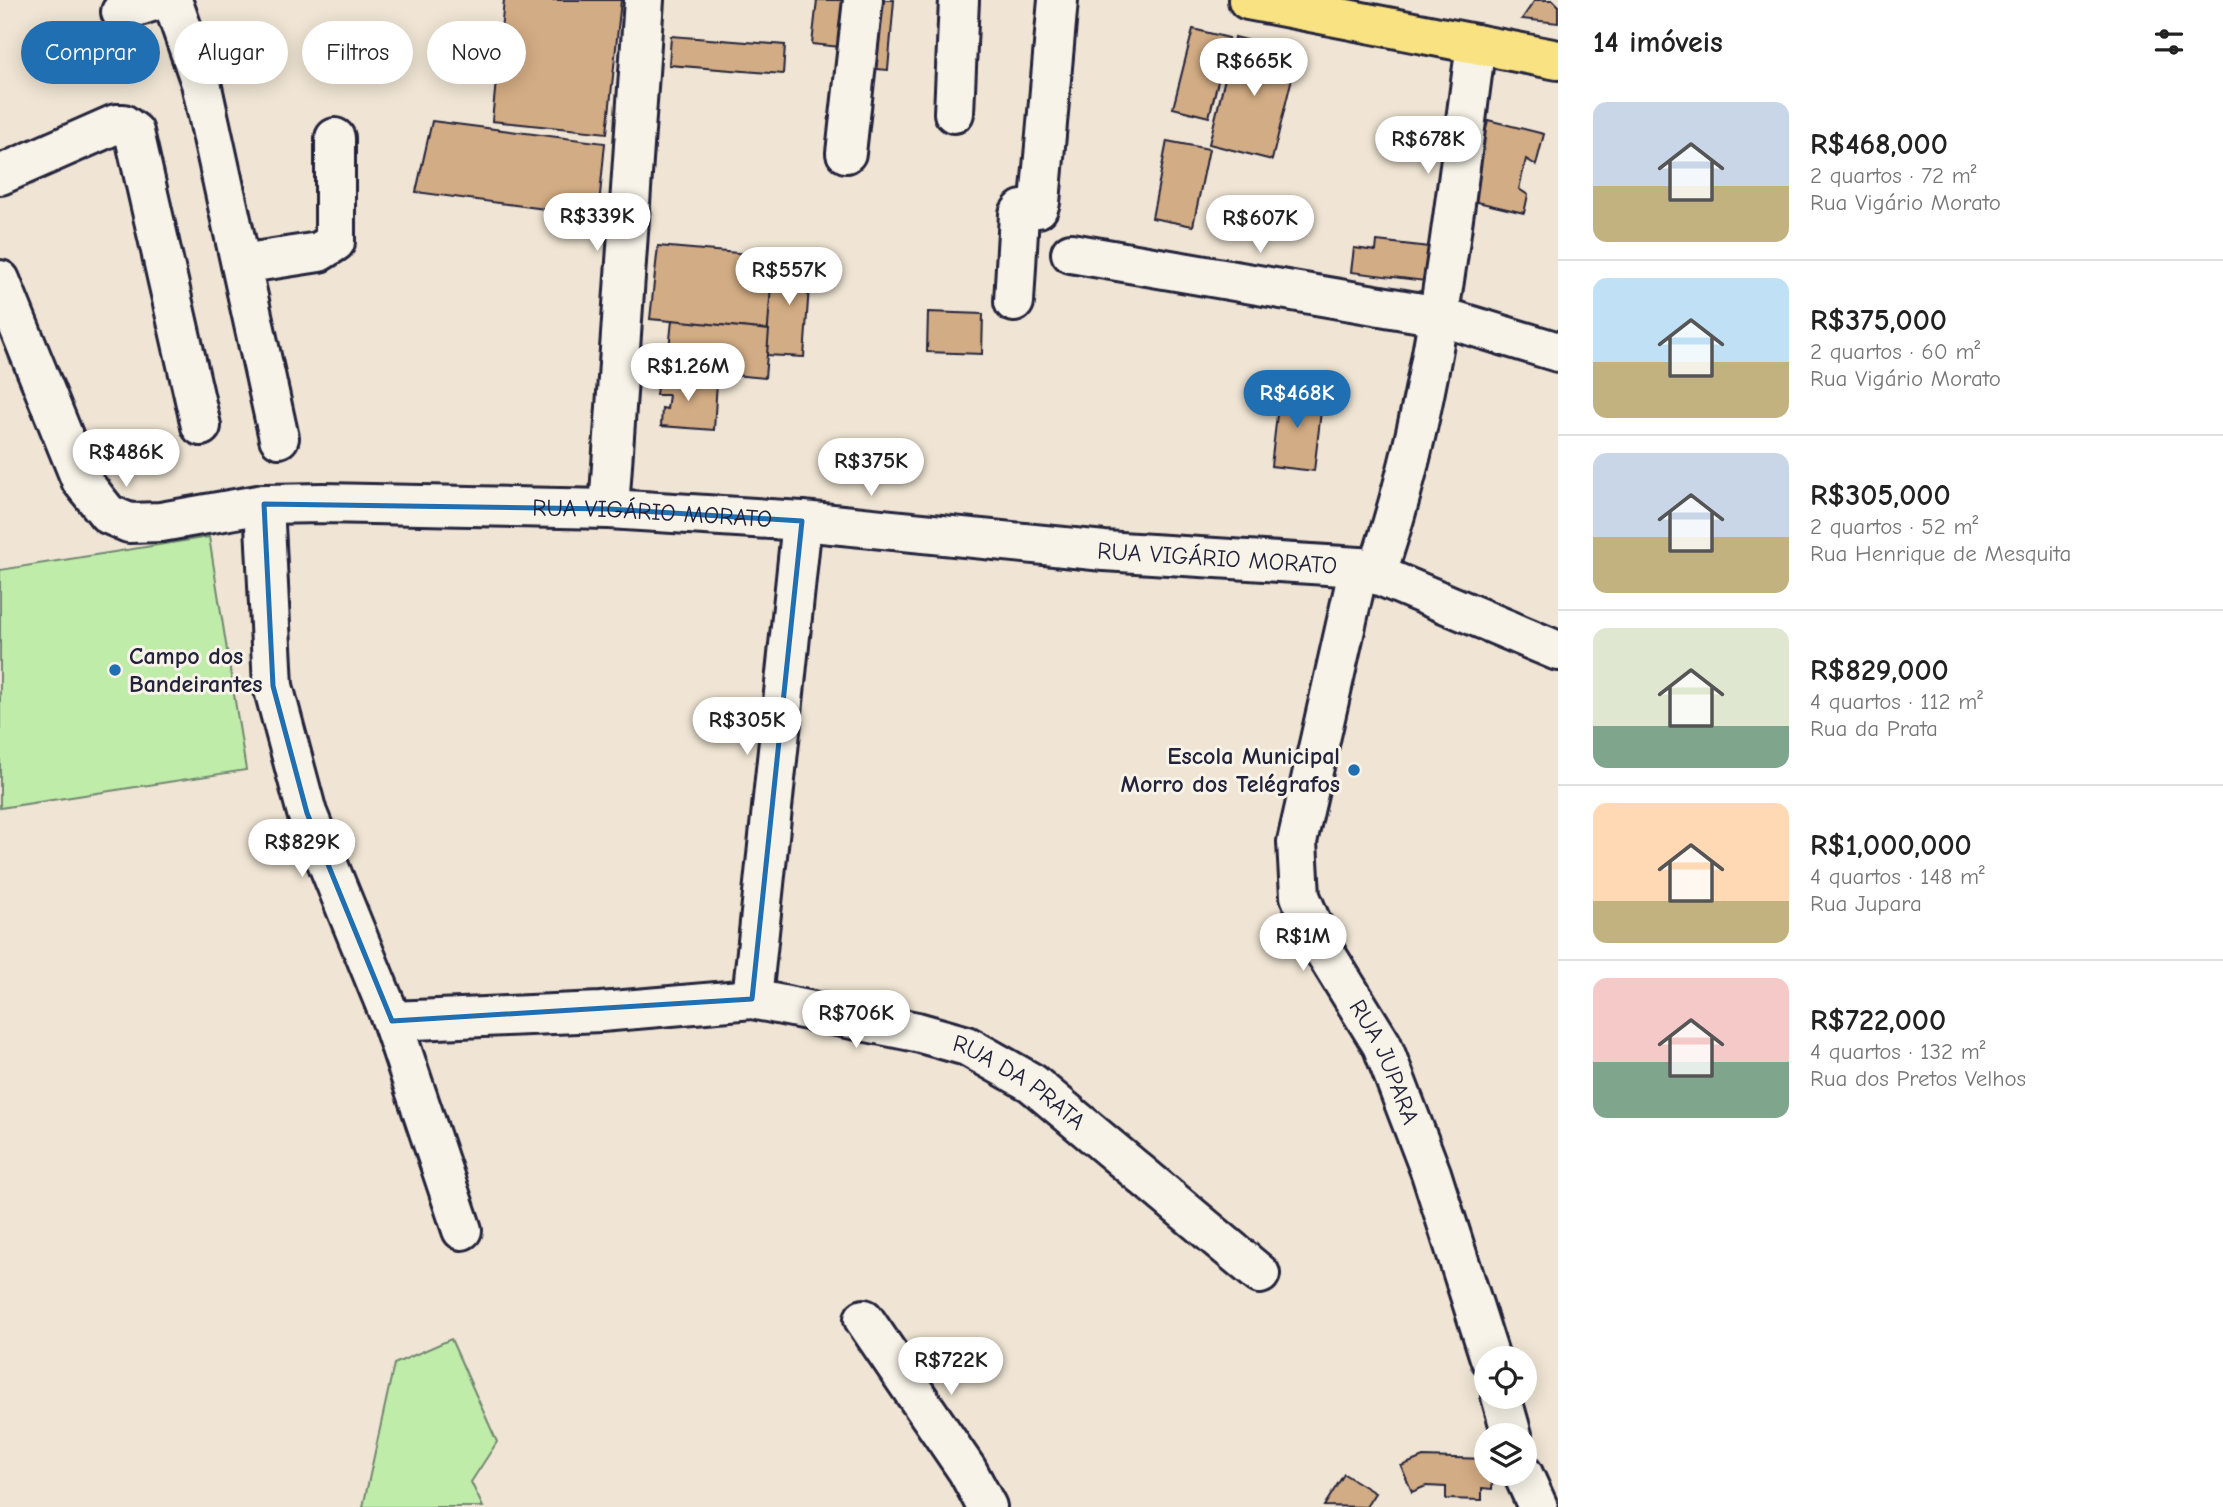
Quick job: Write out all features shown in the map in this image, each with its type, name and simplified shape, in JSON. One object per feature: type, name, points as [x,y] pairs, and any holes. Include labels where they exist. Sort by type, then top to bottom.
[{"type":"main road","points":[[1248,0],[1303,5],[1558,60]]},
{"type":"street","points":[[121,12],[158,0]]},
{"type":"street","points":[[172,0],[201,83],[279,438]]},
{"type":"street","points":[[609,509],[644,0]]},
{"type":"street","points":[[846,153],[863,0]]},
{"type":"street","points":[[954,113],[959,0]]},
{"type":"street","points":[[1014,302],[1019,214],[1022,210],[1038,208],[1041,202],[1058,0]]},
{"type":"street","name":"RUA JUPARA","points":[[1476,44],[1439,316],[1398,511],[1367,571],[1297,842],[1300,896],[1321,946],[1382,1045],[1431,1173],[1486,1346]]},
{"type":"street","points":[[0,175],[116,124],[123,124],[134,132],[201,426]]},
{"type":"street","points":[[241,264],[319,252],[335,242],[335,138]]},
{"type":"street","points":[[1071,253],[1439,316],[1558,352]]},
{"type":"street","name":"RUA VIGÁRIO MORATO","points":[[0,279],[81,480],[108,514],[129,523],[161,522],[264,504],[609,509],[802,521],[1104,551],[1367,571],[1558,651]]},
{"type":"street","points":[[264,504],[273,686],[307,813],[392,1021],[462,1230]]},
{"type":"street","points":[[752,999],[802,521]]},
{"type":"street","name":"RUA DA PRATA","points":[[392,1021],[601,1012],[752,999],[917,1032],[967,1046],[1032,1083],[1260,1274]]},
{"type":"street","points":[[864,1319],[967,1470],[987,1507]]},
{"type":"street","points":[[1528,1486],[1538,1507]]},
{"type":"highlighted area","points":[[264,504],[609,509],[802,521],[752,999],[392,1021],[307,813],[273,686]]},
{"type":"green space","name":"Campo dos Bandeirantes","points":[[209,537],[246,770],[0,808],[0,570]]},
{"type":"green space","points":[[451,1339],[497,1442],[471,1482],[483,1507],[363,1507],[394,1364]]},
{"type":"building","points":[[504,0],[621,0],[607,133],[492,121],[496,84],[526,84],[526,21],[502,21]]},
{"type":"building","points":[[817,0],[845,0],[840,47],[812,44]]},
{"type":"building","points":[[846,0],[894,0],[888,70],[840,66]]},
{"type":"building","points":[[1535,0],[1553,0],[1558,5],[1558,23],[1522,19]]},
{"type":"building","points":[[1193,29],[1229,38],[1209,117],[1173,108]]},
{"type":"building","points":[[671,36],[785,45],[783,74],[669,65]]},
{"type":"building","points":[[1235,37],[1298,53],[1272,160],[1209,144]]},
{"type":"building","points":[[1488,120],[1544,134],[1536,165],[1526,159],[1519,189],[1528,195],[1524,213],[1469,200]]},
{"type":"building","points":[[432,121],[605,143],[598,216],[416,192]]},
{"type":"building","points":[[1167,141],[1209,149],[1193,226],[1152,218]]},
{"type":"building","points":[[1377,241],[1429,247],[1425,281],[1351,272],[1354,248],[1376,251]]},
{"type":"building","points":[[658,246],[773,256],[769,330],[650,319]]},
{"type":"building","points":[[773,256],[811,258],[804,357],[766,355]]},
{"type":"building","points":[[928,312],[983,314],[982,354],[927,352]]},
{"type":"building","points":[[672,320],[769,330],[765,378],[667,369]]},
{"type":"building","points":[[658,377],[717,381],[714,430],[661,426],[662,408],[667,409],[669,395],[656,395]]},
{"type":"building","points":[[1280,389],[1323,394],[1314,471],[1271,466]]},
{"type":"building","points":[[1423,1457],[1474,1459],[1474,1486],[1492,1486],[1492,1489],[1482,1488],[1482,1500],[1446,1499],[1446,1487],[1426,1486],[1412,1492],[1401,1466]]},
{"type":"building","points":[[1344,1474],[1375,1493],[1366,1507],[1324,1506]]},
{"type":"place","name":"Campo dos Bandeirantes","points":[[115,670]]},
{"type":"place","name":"Escola Municipal Morro dos Telégrafos","points":[[1354,770]]}]
